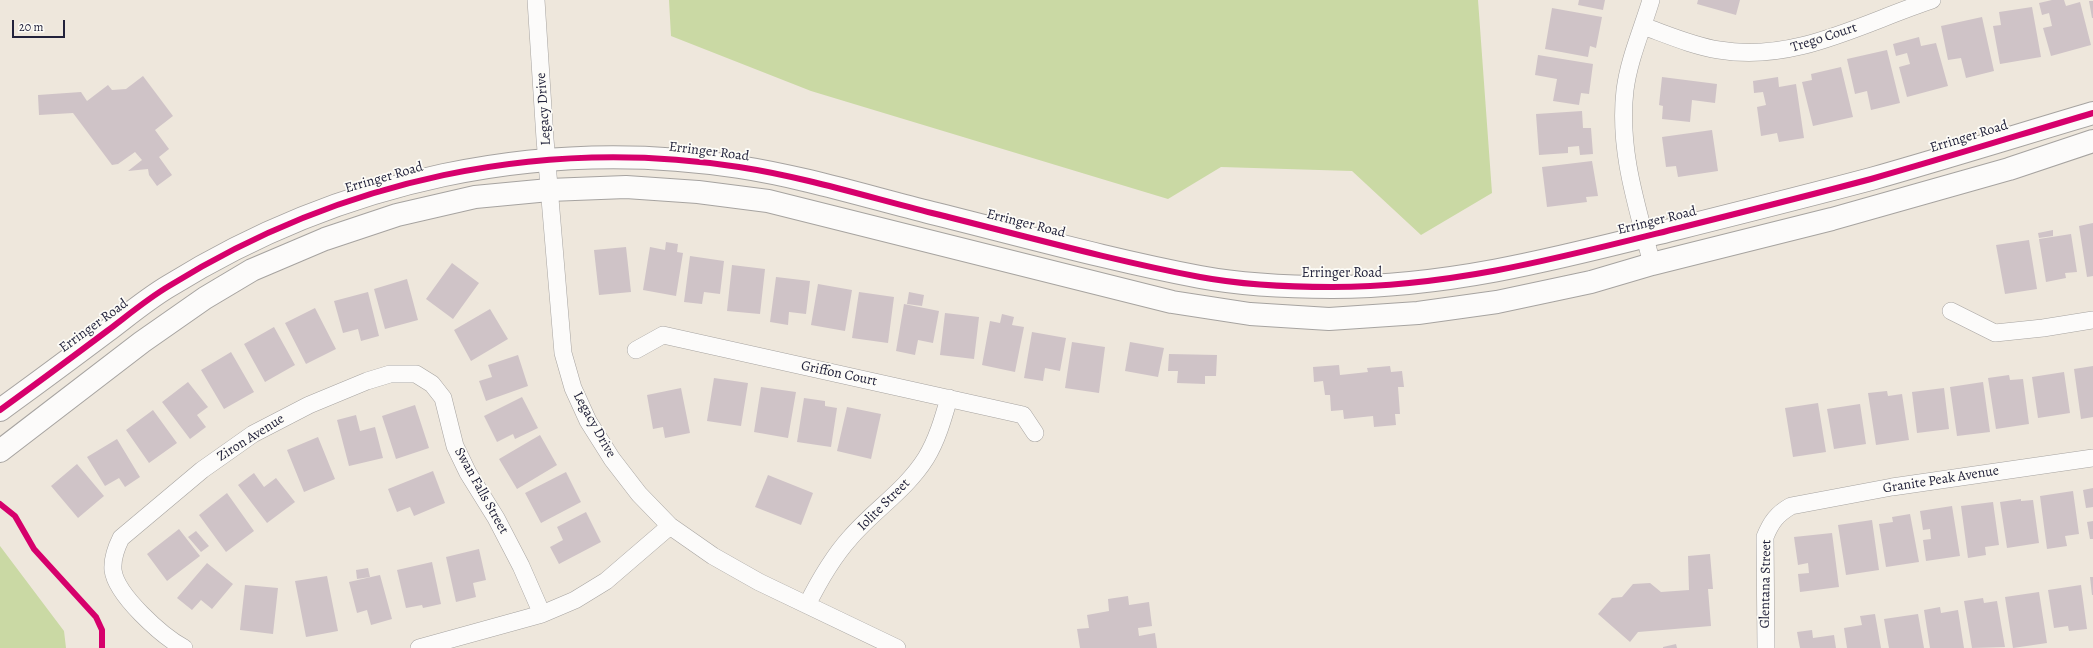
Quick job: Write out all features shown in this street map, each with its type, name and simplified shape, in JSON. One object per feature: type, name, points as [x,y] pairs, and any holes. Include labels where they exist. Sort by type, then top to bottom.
[{"type":"main road","name":"Erringer Road","points":[[0,410],[163,289],[213,260],[263,234],[351,199],[406,182],[461,170],[585,157],[648,157],[742,167],[800,179],[1127,261],[1205,278],[1280,286],[1336,287],[1414,284],[1488,274],[1562,258],[1872,178],[2093,113]]},
{"type":"main road","points":[[0,451],[142,342],[205,298],[252,270],[325,239],[397,214],[475,197],[549,190],[626,187],[698,192],[768,201],[1172,302],[1250,314],[1329,319],[1418,313],[1497,302],[1591,282],[1652,264],[1846,215],[2010,169],[2093,141]]},
{"type":"street","name":"Legacy Drive","points":[[537,0],[549,190],[563,353],[573,388],[588,421],[612,459],[639,494],[670,526],[713,556],[759,582],[897,648]]},
{"type":"street","points":[[1651,0],[1633,53],[1625,90],[1623,127],[1627,164],[1652,264]]},
{"type":"street","name":"Trego Court","points":[[1643,26],[1682,40],[1718,50],[1756,54],[1794,49],[1823,41],[1893,13],[1932,0]]},
{"type":"street","points":[[1951,310],[1995,333],[2043,328],[2093,320]]},
{"type":"street","name":"Griffon Court","points":[[636,350],[663,335],[1023,415],[1036,434]]},
{"type":"street","name":"Ziron Avenue","points":[[184,648],[150,622],[119,588],[113,570],[114,551],[120,538],[202,470],[253,434],[309,405],[367,381],[390,374],[416,374]]},
{"type":"street","name":"Swan Falls Street","points":[[416,374],[432,384],[443,398],[455,446],[468,473],[496,518],[521,566],[542,614]]},
{"type":"street","name":"Iolite Street","points":[[807,605],[821,576],[850,538],[907,483],[926,458],[940,429],[949,398]]},
{"type":"street","name":"Granite Peak Avenue","points":[[1791,506],[1892,487],[2093,458]]},
{"type":"street","name":"Glentana Street","points":[[1766,648],[1765,536],[1770,524],[1779,513],[1791,506]]},
{"type":"street","points":[[419,648],[542,614],[575,600],[606,581],[670,526]]},
{"type":"green space","points":[[669,0],[1478,0],[1492,193],[1421,235],[1352,171],[1221,167],[1168,199],[811,91],[671,36]]},
{"type":"green space","points":[[0,546],[64,631],[66,648],[0,648]]},
{"type":"building","points":[[1579,0],[1605,0],[1603,10],[1578,5]]},
{"type":"building","points":[[1698,0],[1740,0],[1736,15],[1697,4]]},
{"type":"building","points":[[2052,0],[2064,0],[2066,6],[2080,2],[2091,45],[2051,56],[2043,28],[2052,26],[2049,13],[2042,15],[2039,3]]},
{"type":"building","points":[[2089,1],[2093,1],[2093,18],[2092,18]]},
{"type":"building","points":[[2032,7],[2041,57],[2000,64],[1993,26],[2001,25],[1999,12]]},
{"type":"building","points":[[1552,8],[1602,17],[1596,48],[1590,46],[1588,57],[1545,49]]},
{"type":"building","points":[[1982,17],[1994,71],[1966,78],[1961,58],[1948,60],[1941,26]]},
{"type":"building","points":[[1919,37],[1921,46],[1936,43],[1948,86],[1907,97],[1899,67],[1910,64],[1907,53],[1896,56],[1893,44]]},
{"type":"building","points":[[1887,50],[1900,103],[1871,110],[1867,91],[1855,94],[1847,59]]},
{"type":"building","points":[[1538,55],[1593,64],[1589,94],[1581,93],[1579,105],[1553,101],[1557,79],[1535,75]]},
{"type":"building","points":[[1841,67],[1853,117],[1813,126],[1802,82],[1812,80],[1811,74]]},
{"type":"building","points":[[143,76],[173,116],[155,130],[169,149],[159,157],[172,175],[157,186],[149,175],[148,169],[128,171],[142,160],[135,152],[118,164],[112,165],[73,113],[39,115],[38,95],[81,92],[87,101],[108,85],[112,90],[126,89]]},
{"type":"building","points":[[1662,77],[1717,84],[1715,103],[1692,100],[1690,122],[1662,119],[1663,106],[1659,105]]},
{"type":"building","points":[[1778,77],[1779,87],[1796,84],[1804,138],[1779,142],[1777,133],[1761,136],[1757,107],[1766,105],[1763,92],[1754,93],[1753,81]]},
{"type":"building","points":[[1582,111],[1583,128],[1591,128],[1593,154],[1580,155],[1579,146],[1568,147],[1568,153],[1539,155],[1536,114]]},
{"type":"building","points":[[1712,130],[1718,171],[1678,177],[1676,166],[1666,167],[1662,137]]},
{"type":"building","points":[[1592,161],[1598,196],[1586,197],[1587,202],[1547,207],[1542,167]]},
{"type":"building","points":[[2093,223],[2093,276],[2087,277],[2079,226]]},
{"type":"building","points":[[2053,230],[2053,236],[2039,238],[2038,233]]},
{"type":"building","points":[[2071,234],[2077,272],[2065,273],[2066,278],[2046,282],[2039,239]]},
{"type":"building","points":[[2029,240],[2037,289],[2005,294],[1996,245]]},
{"type":"building","points":[[666,242],[678,244],[677,252],[683,253],[676,296],[643,290],[650,247],[665,250]]},
{"type":"building","points":[[626,247],[631,292],[599,295],[594,250]]},
{"type":"building","points":[[690,256],[724,261],[720,294],[704,292],[702,304],[684,302]]},
{"type":"building","points":[[452,263],[479,283],[453,319],[426,299]]},
{"type":"building","points":[[732,265],[765,269],[760,314],[727,311]]},
{"type":"building","points":[[776,277],[810,281],[806,314],[789,312],[788,325],[770,322]]},
{"type":"building","points":[[407,279],[418,320],[385,329],[374,289]]},
{"type":"building","points":[[818,284],[852,290],[845,331],[811,325]]},
{"type":"building","points":[[368,292],[379,336],[361,341],[358,329],[343,333],[334,301]]},
{"type":"building","points":[[859,292],[894,297],[888,343],[852,338]]},
{"type":"building","points":[[909,292],[924,295],[922,306],[907,304]]},
{"type":"building","points":[[904,304],[939,311],[933,343],[918,340],[915,355],[896,351]]},
{"type":"building","points":[[315,308],[336,349],[306,364],[285,323]]},
{"type":"building","points":[[490,309],[508,339],[471,361],[454,330]]},
{"type":"building","points":[[945,313],[979,317],[974,359],[940,355]]},
{"type":"building","points":[[1002,314],[1014,317],[1012,325],[1024,327],[1015,372],[982,365],[990,321],[1000,323]]},
{"type":"building","points":[[274,327],[295,365],[265,382],[244,344]]},
{"type":"building","points":[[1032,332],[1066,338],[1060,371],[1045,368],[1043,381],[1024,378]]},
{"type":"building","points":[[1072,342],[1105,347],[1099,393],[1065,388]]},
{"type":"building","points":[[1130,342],[1164,348],[1158,377],[1125,371]]},
{"type":"building","points":[[231,352],[254,392],[224,409],[201,370]]},
{"type":"building","points":[[1169,354],[1217,355],[1216,376],[1205,376],[1205,384],[1177,383],[1178,371],[1168,371]]},
{"type":"building","points":[[518,355],[528,386],[486,401],[479,381],[492,377],[488,365]]},
{"type":"building","points":[[1339,365],[1340,375],[1368,372],[1367,368],[1390,366],[1391,372],[1402,371],[1404,387],[1398,387],[1400,414],[1395,414],[1396,425],[1374,427],[1373,416],[1344,419],[1343,410],[1331,411],[1330,395],[1325,395],[1323,381],[1314,382],[1313,367]]},
{"type":"building","points":[[2093,366],[2093,417],[2081,419],[2074,369]]},
{"type":"building","points":[[2064,372],[2070,413],[2038,418],[2032,377]]},
{"type":"building","points":[[2009,375],[2010,380],[2023,379],[2029,424],[1996,429],[1988,378]]},
{"type":"building","points":[[714,378],[748,383],[741,426],[707,421]]},
{"type":"building","points":[[188,382],[208,407],[197,415],[206,427],[190,439],[162,402]]},
{"type":"building","points":[[1983,382],[1990,432],[1957,436],[1950,387]]},
{"type":"building","points":[[761,387],[796,392],[788,438],[754,432]]},
{"type":"building","points":[[681,388],[690,433],[665,438],[663,427],[653,429],[647,395]]},
{"type":"building","points":[[1944,388],[1949,429],[1917,433],[1912,392]]},
{"type":"building","points":[[1887,391],[1888,396],[1902,394],[1909,440],[1876,445],[1868,393]]},
{"type":"building","points":[[522,397],[538,428],[515,439],[513,434],[497,442],[484,416]]},
{"type":"building","points":[[804,398],[825,401],[825,406],[837,408],[831,447],[797,442]]},
{"type":"building","points":[[1818,403],[1826,452],[1793,457],[1785,408]]},
{"type":"building","points":[[1860,404],[1866,444],[1834,449],[1827,409]]},
{"type":"building","points":[[415,405],[429,448],[396,459],[382,416]]},
{"type":"building","points":[[847,407],[881,414],[871,459],[837,451]]},
{"type":"building","points":[[153,410],[177,443],[149,463],[126,430]]},
{"type":"building","points":[[356,415],[360,431],[375,427],[383,458],[349,466],[337,420]]},
{"type":"building","points":[[540,435],[557,465],[517,489],[499,459]]},
{"type":"building","points":[[318,437],[335,479],[304,492],[287,450]]},
{"type":"building","points":[[117,439],[140,477],[125,487],[119,478],[105,486],[87,457]]},
{"type":"building","points":[[77,464],[104,496],[78,518],[51,486]]},
{"type":"building","points":[[433,471],[445,503],[414,516],[410,507],[397,512],[388,489]]},
{"type":"building","points":[[566,472],[581,502],[541,523],[525,493]]},
{"type":"building","points":[[254,473],[264,487],[276,478],[295,502],[267,523],[238,485]]},
{"type":"building","points":[[768,475],[813,493],[801,525],[755,507]]},
{"type":"building","points":[[2093,488],[2093,507],[2086,508],[2083,490]]},
{"type":"building","points":[[2073,491],[2079,534],[2065,536],[2067,546],[2047,549],[2040,496]]},
{"type":"building","points":[[227,493],[254,531],[226,552],[199,515]]},
{"type":"building","points":[[2021,499],[2021,501],[2033,500],[2039,543],[2007,548],[2000,502]]},
{"type":"building","points":[[1993,502],[1999,545],[1985,547],[1986,555],[1968,558],[1961,506]]},
{"type":"building","points":[[1952,506],[1960,556],[1926,561],[1923,540],[1931,539],[1930,529],[1923,530],[1920,511]]},
{"type":"building","points":[[586,512],[601,542],[559,564],[550,547],[563,540],[557,527]]},
{"type":"building","points":[[1910,514],[1919,562],[1886,567],[1879,524],[1893,522],[1892,517]]},
{"type":"building","points":[[1872,520],[1879,570],[1846,575],[1838,525]]},
{"type":"building","points":[[2093,521],[2093,539],[2090,539],[2087,522]]},
{"type":"building","points":[[179,529],[200,556],[167,581],[147,554]]},
{"type":"building","points":[[196,531],[209,546],[201,552],[188,537]]},
{"type":"building","points":[[1832,533],[1839,587],[1800,592],[1798,574],[1809,573],[1808,563],[1798,565],[1794,537]]},
{"type":"building","points":[[479,549],[486,580],[473,583],[476,597],[456,602],[446,557]]},
{"type":"building","points":[[1710,554],[1713,589],[1708,589],[1711,626],[1638,632],[1630,642],[1598,614],[1612,598],[1622,597],[1633,584],[1650,583],[1661,592],[1689,590],[1688,556]]},
{"type":"building","points":[[432,562],[441,604],[423,608],[422,605],[406,608],[397,570]]},
{"type":"building","points":[[207,563],[233,584],[212,609],[201,600],[192,610],[177,598]]},
{"type":"building","points":[[368,568],[370,577],[357,579],[356,570]]},
{"type":"building","points":[[380,575],[392,619],[371,625],[367,610],[357,613],[349,582]]},
{"type":"building","points":[[327,576],[338,631],[306,637],[295,581]]},
{"type":"building","points":[[2090,577],[2093,577],[2093,595],[2092,595]]},
{"type":"building","points":[[245,585],[278,588],[273,634],[240,630]]},
{"type":"building","points":[[2081,585],[2087,629],[2069,631],[2068,626],[2054,628],[2048,590]]},
{"type":"building","points":[[2039,592],[2047,643],[2013,648],[2005,597]]},
{"type":"building","points":[[1128,596],[1129,605],[1149,602],[1152,626],[1138,628],[1139,636],[1155,633],[1157,648],[1080,648],[1077,629],[1089,628],[1087,615],[1109,611],[1108,599]]},
{"type":"building","points":[[1983,598],[1984,603],[1997,601],[2005,647],[1972,648],[1964,601]]},
{"type":"building","points":[[1940,607],[1941,613],[1958,610],[1964,648],[1930,648],[1924,610]]},
{"type":"building","points":[[1875,614],[1881,648],[1847,648],[1844,628],[1862,625],[1860,616]]},
{"type":"building","points":[[1918,614],[1924,648],[1889,648],[1884,619]]},
{"type":"building","points":[[1812,630],[1813,638],[1834,635],[1836,648],[1800,648],[1797,632]]},
{"type":"building","points":[[1676,644],[1677,648],[1663,648],[1663,647]]},
{"type":"cycle path","points":[[0,410],[153,296],[234,249],[302,218],[372,194],[444,175],[516,163],[590,158],[664,159],[739,167],[788,176],[1066,247],[1200,277],[1249,284],[1282,286],[1377,286],[1464,276],[1593,249],[1871,179],[2093,113]]},
{"type":"cycle path","points":[[0,504],[15,516],[34,549],[96,617],[102,630],[102,648]]}]
